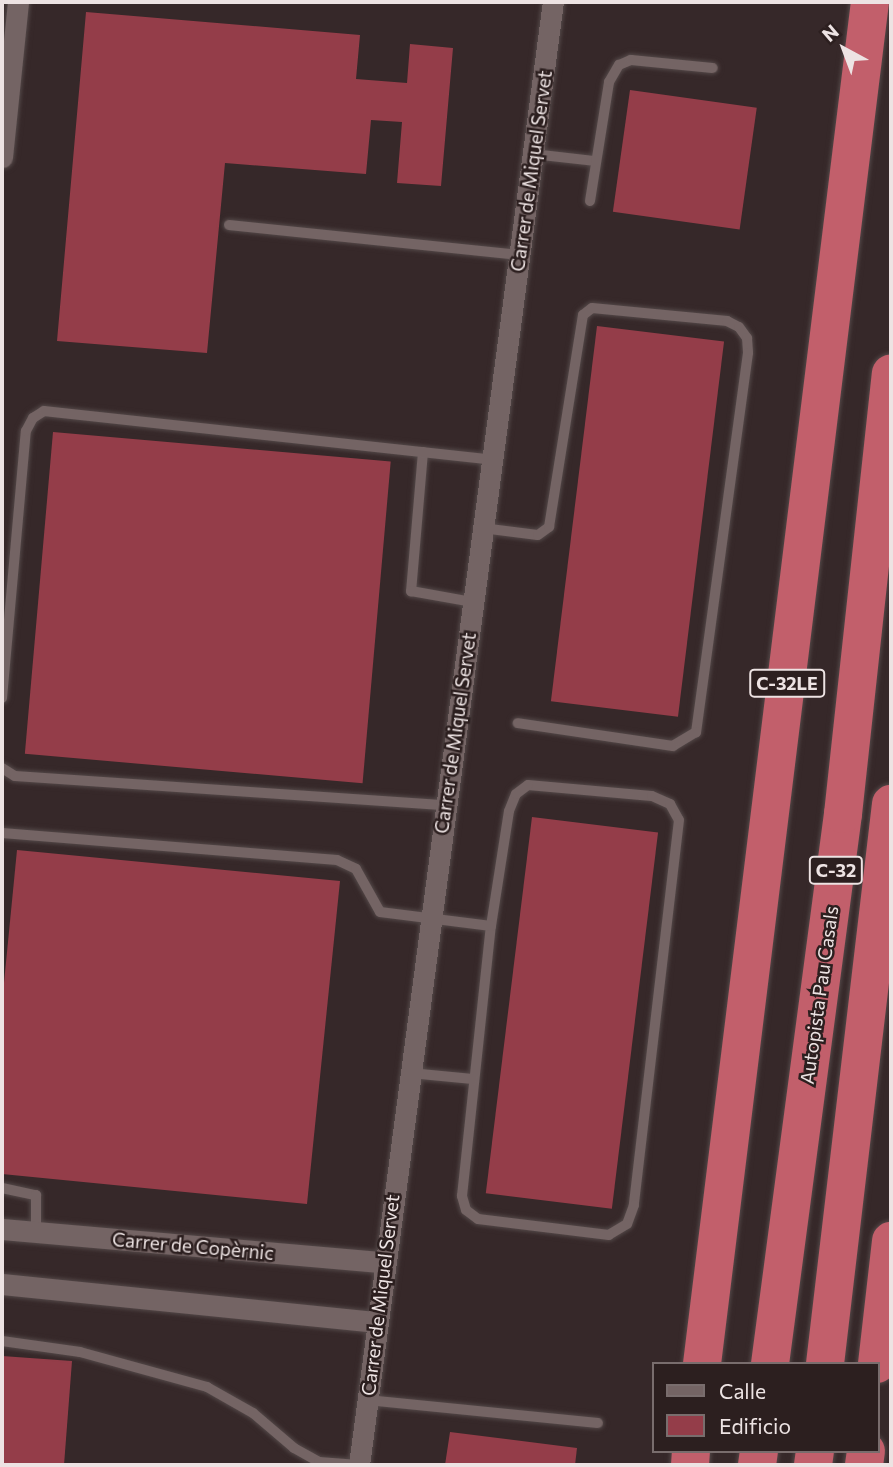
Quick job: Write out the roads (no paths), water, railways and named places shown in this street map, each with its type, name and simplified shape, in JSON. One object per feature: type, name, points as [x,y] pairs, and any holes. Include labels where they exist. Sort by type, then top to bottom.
[{"type":"highway","name":"C-32LE","points":[[702,1362],[870,2]]},
{"type":"highway","name":"Autopista Pau Casals","points":[[770,1362],[843,814],[891,374]]},
{"type":"highway","name":"C-32","points":[[825,1362],[891,804]]},
{"type":"highway","points":[[883,871],[891,830]]},
{"type":"highway","points":[[877,1362],[886,1307],[891,1241]]},
{"type":"street","points":[[2,157],[6,70],[18,2]]},
{"type":"street","name":"Carrer de Miquel Servet","points":[[359,1465],[383,1262],[554,2]]},
{"type":"street","name":"Carrer de Copèrnic","points":[[2,1229],[383,1262]]},
{"type":"street","points":[[2,1284],[377,1322]]},
{"type":"lane","points":[[590,201],[594,161],[609,82],[619,65],[631,60],[713,68]]},
{"type":"lane","points":[[533,154],[594,161]]},
{"type":"lane","points":[[229,225],[519,255]]},
{"type":"lane","points":[[482,528],[538,535],[549,527],[583,315],[592,308],[727,321],[739,327],[747,338],[747,353],[696,733],[673,746],[518,723]]},
{"type":"lane","points":[[2,698],[4,643],[26,431],[33,418],[44,411],[492,460]]},
{"type":"lane","points":[[423,452],[411,591],[472,602]]},
{"type":"lane","points":[[2,768],[15,776],[445,805]]},
{"type":"lane","points":[[528,785],[652,796],[670,804],[679,820],[634,1205],[628,1224],[609,1235],[478,1219],[466,1210],[462,1196],[491,926],[509,811],[516,794],[528,785]]},
{"type":"lane","points":[[2,833],[337,860],[356,869],[380,912],[491,926]]},
{"type":"lane","points":[[409,1073],[473,1079]]},
{"type":"lane","points":[[2,1188],[36,1195],[36,1232]]},
{"type":"lane","points":[[2,1341],[80,1352],[207,1387],[253,1413],[294,1448],[319,1462],[359,1465]]},
{"type":"lane","points":[[367,1400],[598,1423]]}]
